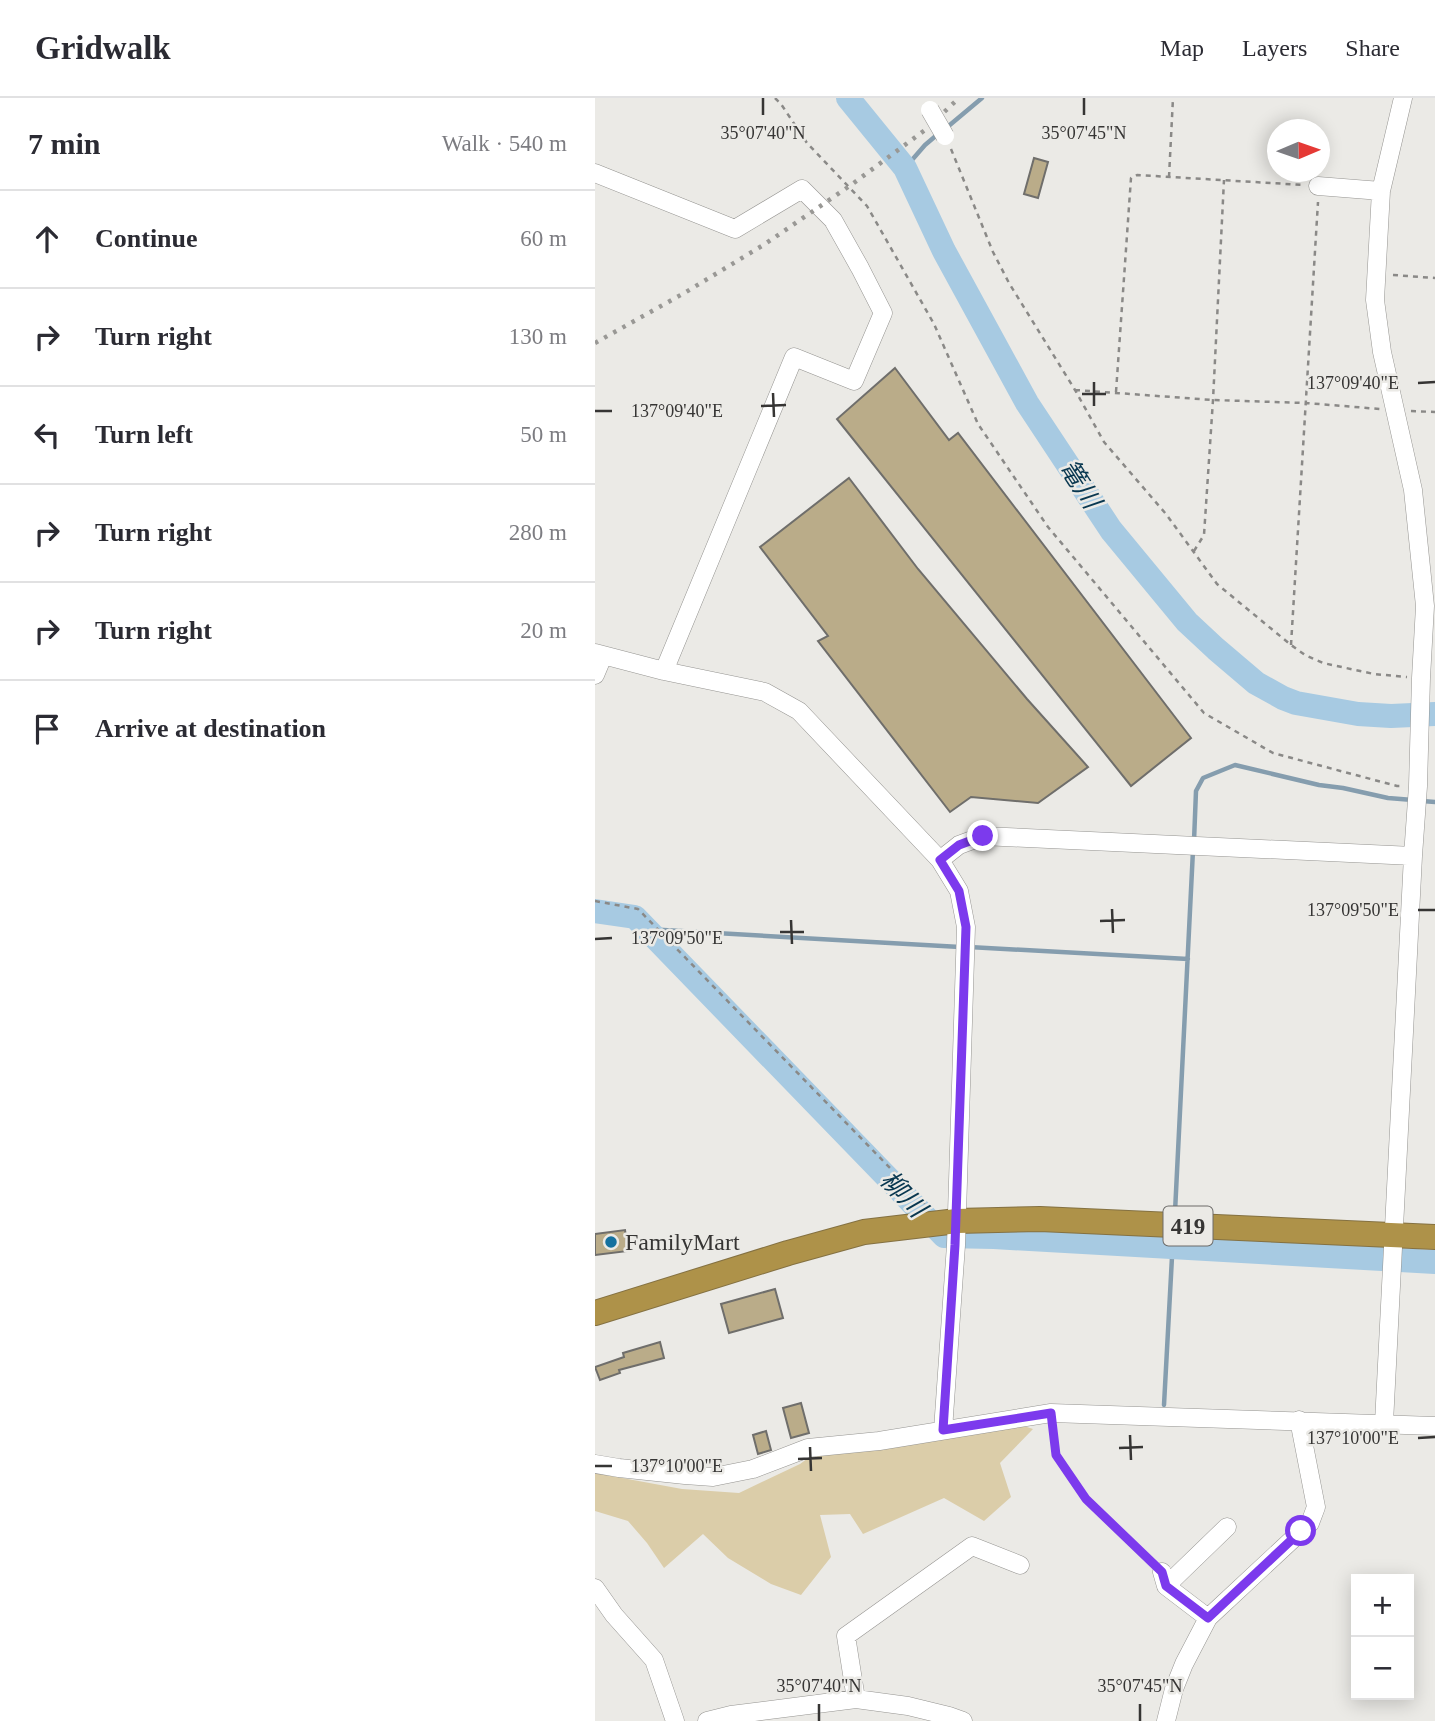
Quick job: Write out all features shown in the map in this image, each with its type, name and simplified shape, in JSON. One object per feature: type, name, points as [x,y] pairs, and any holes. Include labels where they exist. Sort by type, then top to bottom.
[{"type":"highway","name":"419","points":[[595,1313],[864,1232],[916,1226],[1040,1219],[1393,1241],[1435,1237]]},
{"type":"street","points":[[1384,1423],[1425,606],[1413,491],[1382,352],[1375,300],[1381,191],[1403,98]]},
{"type":"street","points":[[930,110],[945,135]]},
{"type":"street","points":[[595,173],[735,229],[802,189],[833,220],[883,313],[854,381],[794,358],[664,671]]},
{"type":"street","points":[[1318,186],[1381,191]]},
{"type":"street","points":[[595,675],[599,654],[765,692],[799,711],[940,860],[959,891],[966,927],[943,1430]]},
{"type":"street","points":[[940,860],[959,845],[983,836],[1413,856]]},
{"type":"street","points":[[595,1464],[713,1477],[754,1469],[808,1448],[879,1441],[1051,1413],[1435,1426]]},
{"type":"street","points":[[1166,1721],[1174,1689],[1208,1618],[1310,1523],[1316,1507],[1299,1420]]},
{"type":"street","points":[[1208,1618],[1164,1579],[1227,1527]]},
{"type":"street","points":[[856,1699],[846,1636],[972,1546],[1020,1565]]},
{"type":"street","points":[[595,1588],[614,1615],[654,1660],[675,1721]]},
{"type":"street","points":[[707,1721],[731,1715],[802,1713],[856,1699],[908,1706],[963,1721]]},
{"type":"path","points":[[775,98],[807,143],[867,206],[935,324],[978,424],[1048,527],[1204,713],[1273,753],[1397,786],[1417,786]]},
{"type":"path","points":[[1169,177],[1173,98]]},
{"type":"path","points":[[945,135],[993,252],[1009,283],[1076,390],[1104,442],[1166,514],[1217,583],[1305,655],[1323,663],[1374,674],[1421,678]]},
{"type":"path","points":[[1116,392],[1131,178],[1137,175],[1318,186],[1291,645]]},
{"type":"path","points":[[1194,552],[1203,535],[1224,180]]},
{"type":"path","points":[[1376,274],[1435,278]]},
{"type":"path","points":[[1076,390],[1435,412]]},
{"type":"path","points":[[595,901],[638,909],[951,1226]]},
{"type":"path","points":[[1051,1413],[1056,1455],[1086,1499],[1164,1579]]},
{"type":"shaded area","points":[[1018,1424],[1033,1429],[1000,1463],[1011,1497],[984,1521],[944,1498],[863,1534],[850,1514],[820,1515],[831,1557],[801,1595],[771,1584],[728,1558],[703,1534],[664,1568],[628,1521],[595,1511],[595,1473],[682,1489],[739,1493],[800,1464],[819,1450]]},
{"type":"building","points":[[1034,158],[1048,162],[1038,198],[1024,194]]},
{"type":"building","points":[[895,368],[949,440],[958,433],[1191,738],[1131,786],[837,419]]},
{"type":"building","points":[[849,478],[918,569],[1088,767],[1038,803],[971,797],[950,812],[818,641],[828,636],[760,547]]},
{"type":"building","name":"FamilyMart","points":[[625,1230],[628,1251],[595,1255],[595,1234]]},
{"type":"building","points":[[775,1289],[783,1318],[729,1333],[721,1304]]},
{"type":"building","points":[[660,1342],[664,1358],[619,1370],[620,1373],[600,1380],[595,1367],[624,1357],[623,1353]]},
{"type":"building","points":[[801,1403],[809,1433],[791,1438],[783,1408]]},
{"type":"building","points":[[766,1431],[771,1450],[758,1454],[753,1435]]},
{"type":"waterway","name":"篭川","points":[[848,98],[905,168],[944,251],[1027,403],[1111,530],[1187,622],[1256,683],[1296,703],[1358,714],[1435,714]]},
{"type":"waterway","points":[[945,129],[982,98]]},
{"type":"waterway","points":[[905,168],[938,134]]},
{"type":"waterway","points":[[1194,841],[1196,791],[1203,778],[1235,765],[1319,785],[1413,800]]},
{"type":"waterway","points":[[1422,801],[1435,802]]},
{"type":"waterway","points":[[1175,1212],[1193,850]]},
{"type":"waterway","name":"柳川","points":[[595,911],[635,917],[944,1236],[1435,1262]]},
{"type":"waterway","points":[[646,929],[960,947]]},
{"type":"waterway","points":[[969,947],[1188,959]]},
{"type":"waterway","points":[[1164,1405],[1172,1257]]},
{"type":"railway","points":[[595,343],[765,244],[925,130],[959,98]]},
{"type":"place","name":"FamilyMart","points":[[611,1242]]},
{"type":"route","points":[[983,836],[959,845],[940,860],[959,891],[966,927],[955,1245],[943,1430],[1051,1413],[1056,1455],[1086,1499],[1162,1572],[1166,1586],[1208,1618],[1301,1531]]}]
